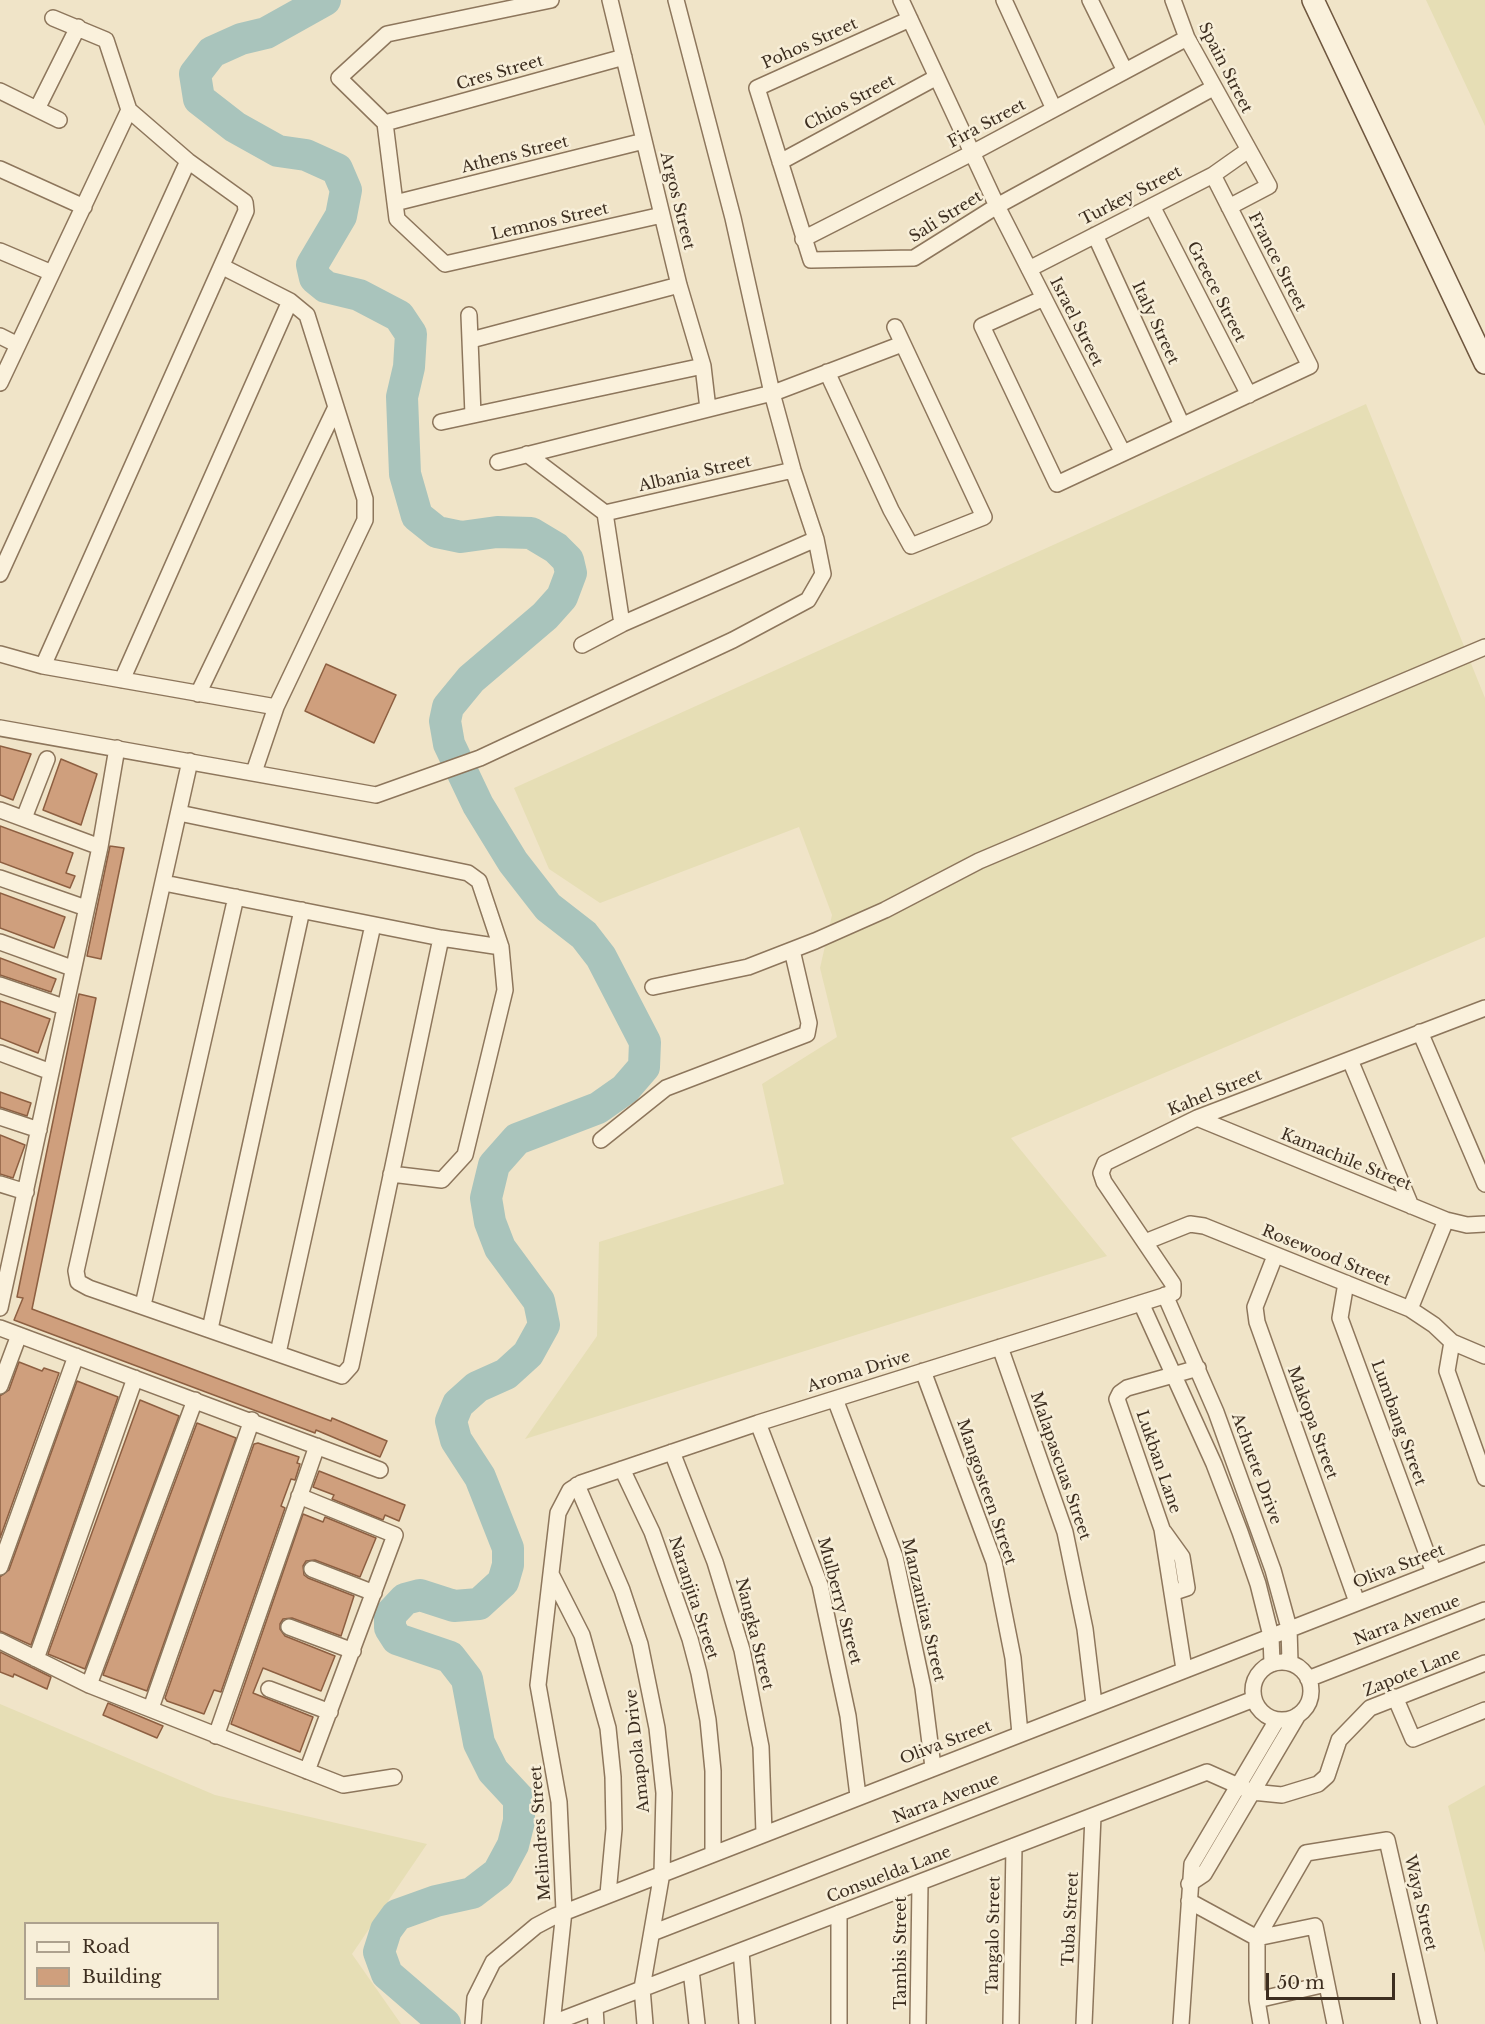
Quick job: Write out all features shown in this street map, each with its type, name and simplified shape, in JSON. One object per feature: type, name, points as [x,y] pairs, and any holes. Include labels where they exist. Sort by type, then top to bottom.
[{"type":"street","points":[[395,203],[385,123],[339,78],[387,34],[551,0]]},
{"type":"street","name":"Argos Street","points":[[610,0],[679,285],[704,366],[708,409]]},
{"type":"street","points":[[0,728],[376,795],[480,758],[733,640],[808,600],[823,574],[816,540],[793,470],[772,393],[733,218],[676,0]]},
{"type":"street","name":"Israel Street","points":[[901,0],[997,206],[1123,453]]},
{"type":"street","points":[[1004,0],[1054,109]]},
{"type":"street","points":[[1090,0],[1125,71]]},
{"type":"street","name":"Spain Street","points":[[1173,0],[1187,38],[1247,151],[1269,186],[1229,207]]},
{"type":"street","points":[[1313,0],[1485,363]]},
{"type":"street","points":[[43,666],[223,267],[246,211],[245,202],[188,161],[129,110],[106,40],[53,18]]},
{"type":"street","name":"Pohos Street","points":[[757,88],[910,19]]},
{"type":"street","points":[[38,109],[78,27]]},
{"type":"street","name":"Fira Street","points":[[803,239],[972,153],[1187,38]]},
{"type":"street","name":"Cres Street","points":[[385,123],[624,57]]},
{"type":"street","name":"Chios Street","points":[[780,162],[937,77]]},
{"type":"street","name":"Sali Street","points":[[757,88],[811,260],[914,258],[997,206],[1213,88]]},
{"type":"street","points":[[0,91],[59,120]]},
{"type":"street","points":[[0,383],[129,110]]},
{"type":"street","name":"Athens Street","points":[[395,203],[644,141]]},
{"type":"street","name":"Turkey Street","points":[[1029,269],[1213,175],[1247,151]]},
{"type":"street","points":[[0,574],[188,161]]},
{"type":"street","points":[[0,169],[84,207]]},
{"type":"street","name":"France Street","points":[[1213,175],[1310,366],[1249,395]]},
{"type":"street","name":"Lemnos Street","points":[[395,203],[397,219],[446,264],[662,214]]},
{"type":"street","name":"Greece Street","points":[[1152,206],[1249,395]]},
{"type":"street","name":"Italy Street","points":[[1095,235],[1182,425]]},
{"type":"street","points":[[0,251],[52,273]]},
{"type":"street","points":[[223,267],[290,301],[307,315],[365,499],[365,520],[276,707],[254,772]]},
{"type":"street","points":[[471,340],[679,285]]},
{"type":"street","points":[[1044,298],[982,326],[1057,484],[1249,395]]},
{"type":"street","points":[[122,680],[290,301]]},
{"type":"street","points":[[469,315],[473,415]]},
{"type":"street","points":[[827,372],[891,510],[911,546],[984,518],[895,327]]},
{"type":"street","points":[[0,336],[18,345]]},
{"type":"street","points":[[498,462],[772,393],[902,344]]},
{"type":"street","points":[[441,422],[704,366]]},
{"type":"street","points":[[198,694],[336,407]]},
{"type":"street","points":[[527,454],[605,513],[622,624]]},
{"type":"street","name":"Albania Street","points":[[605,513],[793,470]]},
{"type":"street","points":[[582,645],[622,624],[816,540]]},
{"type":"street","points":[[653,987],[748,967],[792,950],[885,910],[979,861],[1485,647]]},
{"type":"street","points":[[0,654],[43,666],[276,707]]},
{"type":"street","points":[[0,1308],[5,1262],[26,1192],[72,968],[100,847],[117,748]]},
{"type":"street","points":[[24,818],[47,759]]},
{"type":"street","points":[[190,761],[76,1271],[78,1282],[89,1288],[342,1376],[351,1366],[441,938]]},
{"type":"street","points":[[0,810],[100,847]]},
{"type":"street","points":[[179,813],[468,873],[479,881],[501,947],[505,990],[465,1155],[442,1180],[392,1174]]},
{"type":"street","points":[[0,878],[86,908]]},
{"type":"street","points":[[164,883],[441,938],[501,947]]},
{"type":"street","points":[[143,1305],[236,897]]},
{"type":"street","points":[[210,1329],[302,910]]},
{"type":"street","points":[[278,1353],[373,925]]},
{"type":"street","points":[[0,942],[72,968]]},
{"type":"street","points":[[601,1140],[666,1088],[807,1034],[809,1023],[792,950]]},
{"type":"street","points":[[0,985],[64,1007]]},
{"type":"street","name":"Kahel Street","points":[[1169,1294],[1173,1284],[1104,1182],[1102,1168],[1114,1158],[1197,1118],[1485,1008]]},
{"type":"street","points":[[1420,1032],[1485,1184]]},
{"type":"street","points":[[0,1053],[51,1072]]},
{"type":"street","points":[[1350,1060],[1411,1206]]},
{"type":"street","points":[[0,1117],[39,1130]]},
{"type":"street","name":"Kamachile Street","points":[[1197,1118],[1446,1220],[1467,1225],[1485,1224]]},
{"type":"street","points":[[0,1184],[26,1192]]},
{"type":"street","points":[[1410,1309],[1446,1220]]},
{"type":"street","name":"Rosewood Street","points":[[1145,1242],[1196,1224],[1410,1309],[1434,1325],[1452,1342],[1485,1356]]},
{"type":"street","name":"Makopa Street","points":[[1275,1256],[1255,1307],[1257,1322],[1357,1602]]},
{"type":"street","name":"Lumbang Street","points":[[1346,1283],[1340,1318],[1434,1574]]},
{"type":"street","name":"Aroma Drive","points":[[563,1499],[576,1485],[672,1452],[1169,1294]]},
{"type":"street","name":"Achuete Drive","points":[[1169,1294],[1216,1412],[1273,1570],[1289,1628],[1290,1662]]},
{"type":"street","points":[[1141,1303],[1214,1464],[1240,1532],[1258,1584],[1271,1636],[1272,1664]]},
{"type":"street","points":[[0,1328],[252,1420],[380,1470]]},
{"type":"street","points":[[0,1386],[19,1335]]},
{"type":"street","points":[[1452,1342],[1447,1371],[1485,1478]]},
{"type":"street","name":"Malapascuas Street","points":[[1000,1347],[1065,1532],[1085,1629],[1095,1704]]},
{"type":"street","points":[[0,1567],[76,1356]]},
{"type":"street","points":[[1173,1374],[1198,1368]]},
{"type":"street","name":"Mangosteen Street","points":[[923,1371],[994,1562],[1013,1658],[1020,1734]]},
{"type":"street","name":"Lukban Lane","points":[[1173,1374],[1127,1388],[1120,1393],[1117,1399],[1162,1529],[1184,1669]]},
{"type":"street","points":[[36,1659],[135,1377]]},
{"type":"street","name":"Manzanitas Street","points":[[835,1399],[895,1557],[923,1688],[933,1767]]},
{"type":"street","points":[[89,1685],[195,1400]]},
{"type":"street","points":[[151,1708],[252,1420]]},
{"type":"street","name":"Mulberry Street","points":[[758,1423],[820,1585],[848,1716],[858,1796]]},
{"type":"street","points":[[216,1736],[317,1446]]},
{"type":"street","name":"Nangka Street","points":[[672,1452],[716,1562],[742,1650],[761,1747],[764,1833]]},
{"type":"street","name":"Naranjita Street","points":[[622,1469],[652,1532],[690,1639],[699,1673],[708,1720],[713,1771],[713,1853]]},
{"type":"street","name":"Amapola Drive","points":[[576,1485],[622,1590],[649,1679],[664,1793],[662,1873],[642,1988],[645,2024]]},
{"type":"street","points":[[299,1496],[395,1535],[307,1772]]},
{"type":"street","name":"Melindres Street","points":[[553,2024],[564,1911],[559,1802],[538,1685],[558,1513],[563,1499]]},
{"type":"street","name":"Oliva Street","points":[[473,2024],[475,1998],[493,1962],[536,1926],[564,1911],[1289,1628],[1434,1574],[1485,1552]]},
{"type":"street","points":[[312,1569],[374,1593]]},
{"type":"street","points":[[551,1574],[582,1635],[608,1728],[613,1777],[614,1829],[608,1894]]},
{"type":"street","name":"Narra Avenue","points":[[1308,1679],[1485,1610]]},
{"type":"street","points":[[289,1626],[352,1651]]},
{"type":"street","points":[[0,1641],[89,1685],[343,1785],[394,1777]]},
{"type":"street","points":[[1181,2024],[1192,1864],[1298,1715],[1309,1698],[1308,1679],[1302,1669],[1290,1662],[1272,1664],[1261,1671],[1255,1680],[1254,1699],[1262,1713],[1277,1720],[1298,1715]]},
{"type":"street","name":"Zapote Lane","points":[[1245,1788],[1282,1795],[1324,1780],[1339,1740],[1370,1708],[1485,1663]]},
{"type":"street","points":[[269,1689],[330,1712]]},
{"type":"street","points":[[1395,1697],[1413,1739],[1485,1710]]},
{"type":"street","name":"Narra Avenue","points":[[652,1933],[1254,1699]]},
{"type":"street","points":[[1245,1788],[1277,1720]]},
{"type":"street","name":"Consuelda Lane","points":[[553,2024],[1207,1772],[1245,1788]]},
{"type":"street","name":"Tuba Street","points":[[1084,2024],[1093,1816]]},
{"type":"street","name":"Waya Street","points":[[1261,2024],[1257,2000],[1257,1938],[1306,1853],[1387,1840],[1429,2024]]},
{"type":"street","name":"Tangalo Street","points":[[1011,2024],[1014,1846]]},
{"type":"street","name":"Tambis Street","points":[[918,2024],[920,1882]]},
{"type":"street","points":[[1189,1901],[1257,1938],[1315,1926],[1335,2024]]},
{"type":"street","points":[[839,1913],[839,2024]]},
{"type":"street","points":[[741,1951],[747,2024]]},
{"type":"street","points":[[692,1970],[697,2024]]},
{"type":"street","points":[[1257,2000],[1326,1984]]},
{"type":"street","points":[[595,2007],[596,2024]]},
{"type":"shaded area","points":[[1426,0],[1485,0],[1485,126]]},
{"type":"shaded area","points":[[1366,404],[1485,698],[1485,937],[1011,1138],[1107,1256],[525,1439],[597,1336],[599,1242],[784,1184],[762,1084],[837,1037],[820,968],[832,915],[799,827],[600,903],[549,869],[514,788]]},
{"type":"shaded area","points":[[0,1704],[215,1795],[427,1844],[352,1954],[401,2024],[0,2024]]},
{"type":"shaded area","points":[[1485,1785],[1485,1953],[1448,1806]]},
{"type":"building","points":[[326,664],[396,695],[374,743],[305,711]]},
{"type":"building","points":[[0,746],[31,754],[13,800],[0,795]]},
{"type":"building","points":[[61,759],[97,774],[81,825],[43,810]]},
{"type":"building","points":[[0,826],[73,853],[66,873],[75,876],[70,888],[0,862]]},
{"type":"building","points":[[110,846],[124,848],[101,959],[87,956]]},
{"type":"building","points":[[0,893],[65,917],[54,948],[0,928]]},
{"type":"building","points":[[0,958],[56,979],[51,992],[0,975]]},
{"type":"building","points":[[79,994],[96,998],[32,1309],[331,1421],[332,1418],[387,1441],[380,1457],[316,1430],[315,1433],[14,1320],[23,1298],[17,1297]]},
{"type":"building","points":[[0,1001],[50,1019],[38,1053],[0,1038]]},
{"type":"building","points":[[0,1092],[31,1103],[27,1116],[0,1107]]},
{"type":"building","points":[[0,1135],[25,1145],[13,1178],[0,1174]]},
{"type":"building","points":[[19,1362],[42,1371],[44,1368],[59,1373],[0,1538],[0,1396],[9,1390]]},
{"type":"building","points":[[77,1381],[118,1397],[31,1645],[0,1631],[0,1577],[9,1570]]},
{"type":"building","points":[[140,1400],[179,1416],[85,1669],[48,1654]]},
{"type":"building","points":[[197,1423],[236,1438],[147,1691],[103,1675]]},
{"type":"building","points":[[258,1443],[299,1457],[297,1463],[300,1464],[295,1480],[291,1479],[281,1506],[285,1508],[221,1692],[214,1690],[204,1714],[167,1701],[165,1698],[254,1444]]},
{"type":"building","points":[[319,1471],[405,1505],[399,1521],[385,1515],[383,1520],[332,1499],[334,1495],[313,1487]]},
{"type":"building","points":[[303,1514],[323,1522],[325,1517],[376,1538],[360,1577],[315,1560],[306,1561],[303,1566],[304,1575],[308,1578],[354,1596],[341,1636],[292,1618],[283,1619],[280,1624],[280,1629],[285,1636],[335,1656],[321,1691],[263,1668],[253,1693],[313,1717],[300,1752],[231,1724]]},
{"type":"building","points":[[0,1652],[51,1677],[47,1689],[14,1674],[13,1677],[0,1672]]},
{"type":"building","points":[[108,1703],[163,1726],[157,1738],[103,1715]]},
{"type":"waterway","points":[[325,0],[266,33],[241,39],[212,52],[195,74],[199,99],[235,127],[278,151],[306,155],[337,169],[346,190],[341,216],[312,265],[315,278],[326,287],[359,295],[399,316],[411,334],[409,367],[402,397],[405,474],[417,516],[437,532],[461,537],[497,532],[531,533],[556,548],[568,560],[571,573],[562,597],[545,616],[471,679],[448,707],[445,721],[449,744],[478,805],[513,862],[548,907],[584,935],[601,957],[645,1042],[644,1067],[625,1089],[598,1108],[517,1139],[494,1165],[486,1198],[490,1222],[500,1248],[539,1301],[544,1325],[528,1354],[506,1374],[477,1387],[458,1404],[451,1421],[456,1440],[480,1477],[508,1548],[508,1565],[503,1582],[479,1604],[454,1606],[420,1595],[405,1599],[390,1615],[390,1628],[397,1639],[450,1657],[467,1679],[479,1743],[493,1771],[519,1799],[519,1821],[513,1845],[498,1873],[472,1893],[436,1901],[397,1915],[386,1930],[379,1952],[387,1974],[445,2024]]}]
